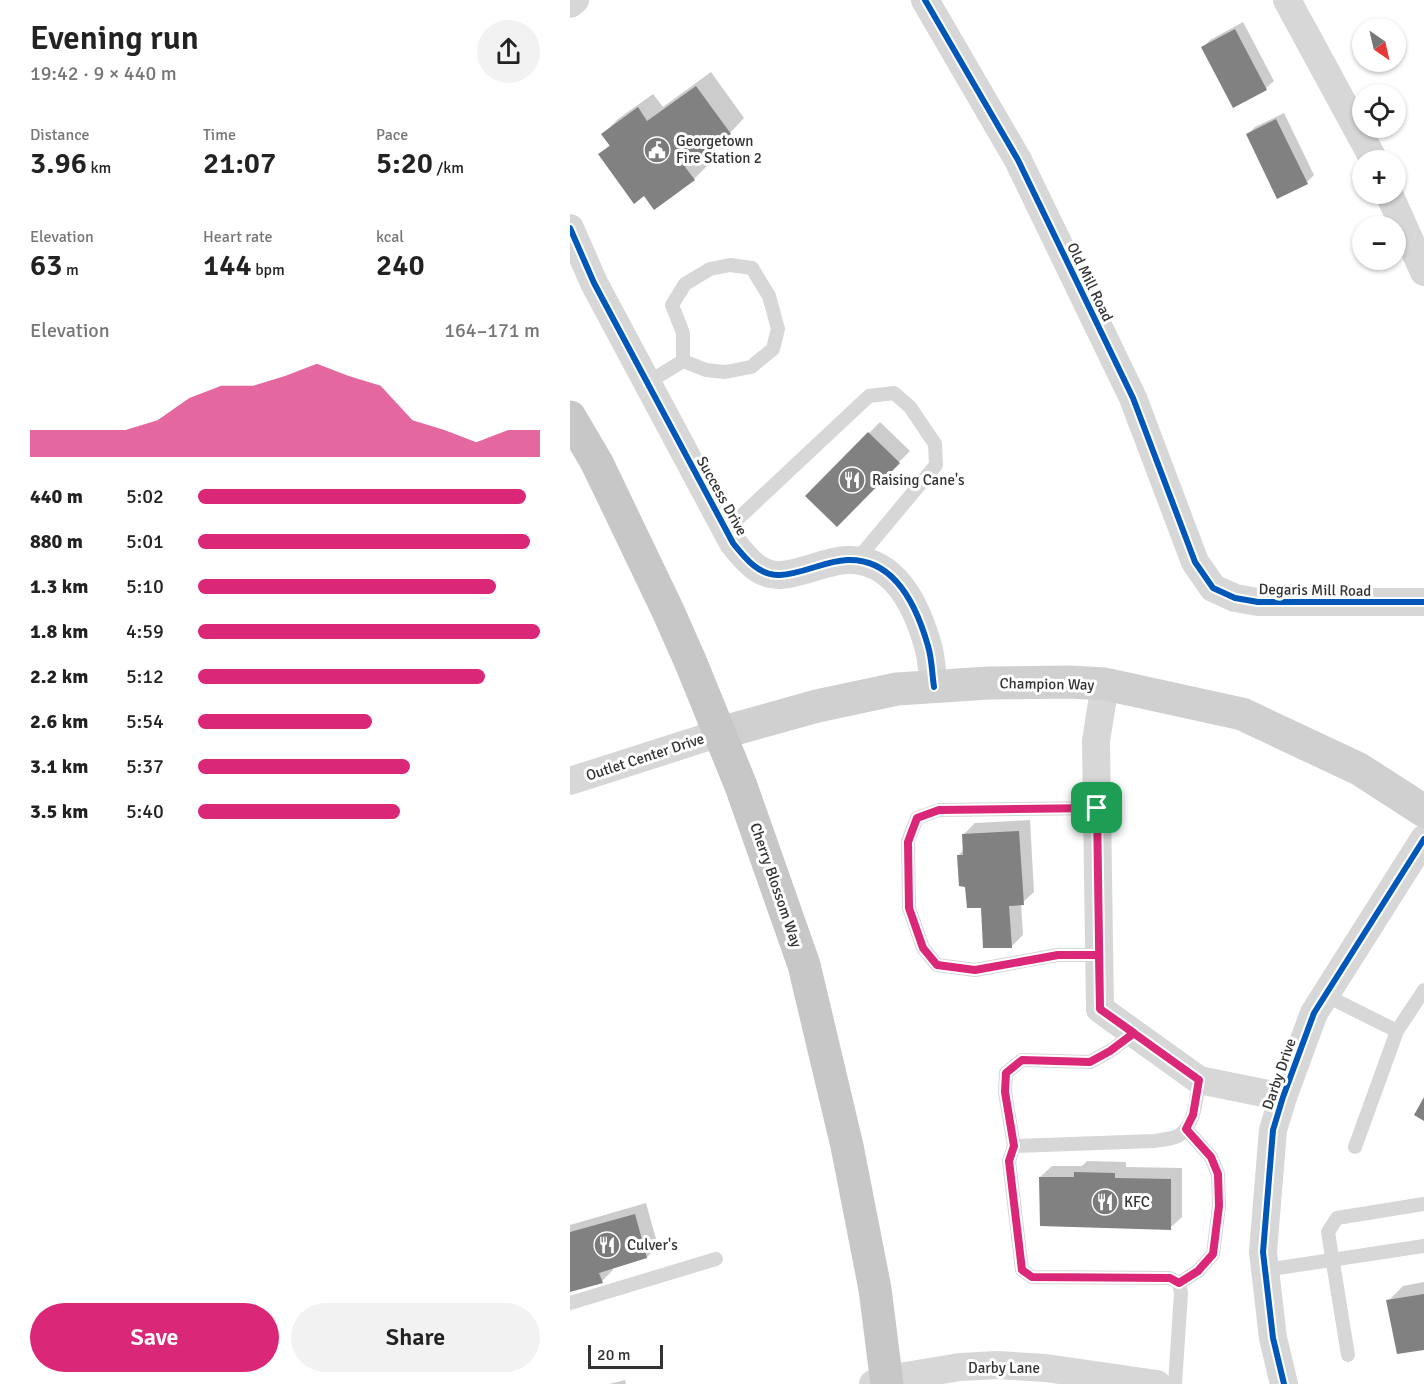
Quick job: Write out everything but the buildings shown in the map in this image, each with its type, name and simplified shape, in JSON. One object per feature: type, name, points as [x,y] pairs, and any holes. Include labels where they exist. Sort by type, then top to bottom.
[{"type":"highway","name":"Cherry Blossom Way","points":[[570,417],[597,463],[663,601],[720,733],[745,795],[804,965],[847,1146],[875,1289],[882,1382]]},
{"type":"main road","name":"Champion Way","points":[[720,733],[817,706],[897,689],[989,683],[1105,684],[1242,714],[1359,769],[1424,811]]},
{"type":"street","points":[[570,4],[575,0]]},
{"type":"street","name":"Old Mill Road","points":[[925,0],[1023,171],[1133,398],[1195,562],[1210,585]]},
{"type":"street","points":[[1287,0],[1369,150]]},
{"type":"street","points":[[1393,204],[1424,272]]},
{"type":"street","name":"Success Drive","points":[[570,228],[594,283],[726,530],[747,560],[760,570],[779,575],[848,560],[884,568],[899,583],[916,616],[928,647],[934,687]]},
{"type":"street","name":"Degaris Mill Road","points":[[1210,585],[1235,598],[1258,602],[1424,602]]},
{"type":"street","points":[[1105,684],[1096,741],[1100,1009],[1199,1080],[1283,1097]]},
{"type":"street","name":"Outlet Center Drive","points":[[570,781],[720,733]]},
{"type":"street","name":"Darby Drive","points":[[1279,1384],[1263,1252],[1273,1130],[1314,1013],[1424,838]]},
{"type":"street","name":"Darby Lane","points":[[882,1382],[960,1367],[996,1365],[1047,1376],[1157,1384]]},
{"type":"lane","points":[[730,265],[752,268],[769,296],[778,328],[773,349],[751,367],[725,372],[706,370],[683,361],[683,333],[672,305],[685,284],[710,269],[730,265]]},
{"type":"lane","points":[[647,382],[683,361]]},
{"type":"lane","points":[[726,530],[869,396],[894,393],[910,407],[935,444],[936,465],[856,561]]},
{"type":"lane","points":[[1097,808],[939,810],[917,818],[908,842],[909,908],[923,948],[937,965],[975,970],[1058,955],[1099,955]]},
{"type":"lane","points":[[1355,1147],[1397,1031],[1424,990]]},
{"type":"lane","points":[[1325,995],[1397,1031]]},
{"type":"lane","points":[[1134,1033],[1110,1051],[1090,1062],[1022,1060],[1006,1073],[1005,1092],[1014,1146],[1009,1161],[1022,1270],[1032,1277],[1170,1278],[1179,1283],[1181,1293],[1175,1384]]},
{"type":"lane","points":[[1014,1146],[1154,1141],[1177,1136],[1186,1129],[1193,1115],[1199,1080]]},
{"type":"lane","points":[[1179,1283],[1198,1271],[1213,1254],[1219,1206],[1218,1174],[1211,1157],[1186,1129]]},
{"type":"lane","points":[[1348,1355],[1328,1232],[1337,1218],[1424,1204]]},
{"type":"lane","points":[[1265,1270],[1424,1246]]},
{"type":"lane","points":[[570,1303],[716,1259]]},
{"type":"cycle path","points":[[925,0],[1018,160],[1133,398],[1195,562],[1213,588],[1235,598],[1258,602],[1424,602]]},
{"type":"cycle path","points":[[570,228],[594,283],[733,543],[753,565],[772,575],[789,574],[847,560],[878,567],[891,576],[910,601],[923,631],[931,661],[934,687]]},
{"type":"cycle path","points":[[1284,1384],[1273,1338],[1263,1252],[1273,1130],[1314,1013],[1424,839]]},
{"type":"place","name":"Georgetown Fire Station 2","points":[[657,150]]},
{"type":"place","name":"Raising Cane's","points":[[852,480]]},
{"type":"place","name":"KFC","points":[[1105,1202]]},
{"type":"place","name":"Culver's","points":[[607,1245]]},
{"type":"route","points":[[1097,808],[939,810],[917,818],[908,842],[909,908],[923,948],[937,965],[975,970],[1058,955],[1099,955],[1100,1009],[1199,1080],[1193,1115],[1186,1129],[1211,1157],[1218,1174],[1219,1206],[1213,1254],[1198,1271],[1179,1283],[1170,1278],[1032,1277],[1022,1270],[1009,1161],[1014,1146],[1005,1092],[1006,1073],[1022,1060],[1090,1062],[1110,1051],[1134,1033],[1100,1009],[1097,808]]}]
